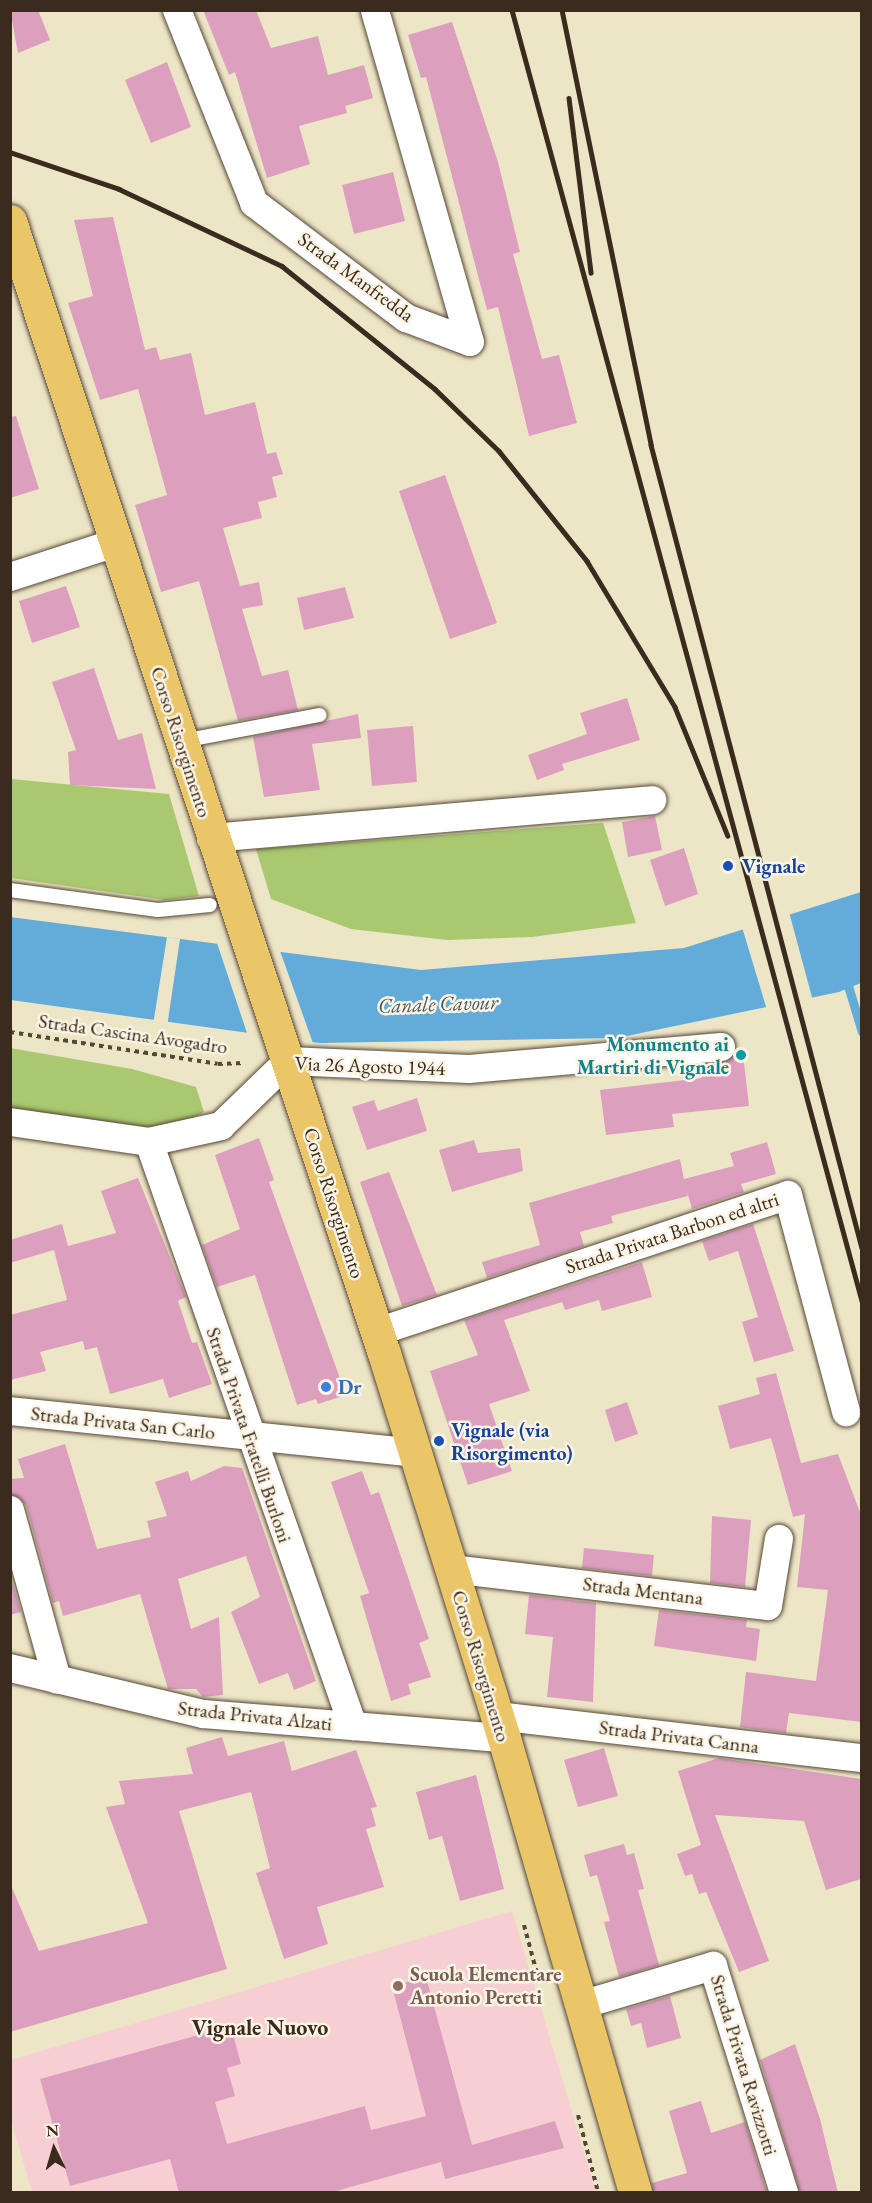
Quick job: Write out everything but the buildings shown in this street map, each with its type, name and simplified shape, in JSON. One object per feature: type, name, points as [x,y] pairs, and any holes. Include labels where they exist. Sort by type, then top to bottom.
[{"type":"main road","name":"Corso Risorgimento","points":[[10,221],[182,741],[211,838],[377,1332],[501,1727],[635,2193]]},
{"type":"street","name":"Strada Manfredda","points":[[177,10],[254,203],[406,318],[470,342],[375,10]]},
{"type":"street","points":[[10,577],[115,543]]},
{"type":"street","points":[[211,838],[652,800]]},
{"type":"street","name":"Via 26 Agosto 1944","points":[[10,1122],[149,1142],[221,1126],[285,1055],[469,1069],[721,1047]]},
{"type":"street","name":"Strada Privata Fratelli Burloni","points":[[149,1142],[248,1436],[353,1726]]},
{"type":"street","name":"Strada Privata Barbon ed altri","points":[[377,1332],[788,1195],[846,1412]]},
{"type":"street","name":"Strada Privata San Carlo","points":[[10,1411],[415,1453]]},
{"type":"street","points":[[10,1510],[57,1680]]},
{"type":"street","name":"Strada Mentana","points":[[451,1569],[768,1606],[778,1539]]},
{"type":"street","name":"Strada Privata Alzati","points":[[10,1668],[203,1714],[353,1726],[501,1727]]},
{"type":"street","name":"Strada Privata Canna","points":[[501,1727],[861,1758]]},
{"type":"street","name":"Strada Privata Ravizzotti","points":[[581,2005],[713,1966],[784,2193]]},
{"type":"lane","points":[[182,741],[320,715]]},
{"type":"lane","points":[[10,890],[158,910],[210,905]]},
{"type":"path","name":"Strada Cascina Avogadro","points":[[10,1032],[218,1064],[285,1055]]},
{"type":"shaded area","name":"Scuola Elementare Antonio Peretti","points":[[512,1911],[596,2192],[32,2192],[11,2120],[11,2060]]},
{"type":"green space","points":[[11,779],[169,794],[199,896],[165,900],[11,878]]},
{"type":"green space","points":[[603,823],[636,923],[532,937],[447,940],[351,929],[271,899],[256,849]]},
{"type":"green space","points":[[10,1048],[132,1069],[196,1087],[204,1112],[176,1127],[149,1131],[11,1110]]},
{"type":"water","name":"Canale Cavour","points":[[861,892],[861,983],[839,992],[617,1038],[320,1043],[11,1000],[10,917],[421,970],[684,948]]},
{"type":"pier","points":[[789,912],[813,1001],[767,1010],[742,927]]},
{"type":"pier","points":[[167,937],[180,939],[167,1027],[153,1025]]},
{"type":"pier","points":[[217,943],[280,951],[314,1046],[249,1039]]},
{"type":"waterway","points":[[846,979],[862,1032]]},
{"type":"railway","points":[[512,10],[862,1301]]},
{"type":"railway","points":[[562,10],[651,445],[862,1248]]},
{"type":"railway","points":[[569,98],[591,273]]},
{"type":"railway","points":[[10,152],[119,189],[282,266],[435,389],[499,451],[587,561],[675,707],[728,836]]},
{"type":"place","name":"Vignale","points":[[728,866]]},
{"type":"place","name":"Monumento ai Martiri di Vignale","points":[[741,1055]]},
{"type":"place","name":"Dr","points":[[326,1387]]},
{"type":"place","name":"Vignale (via Risorgimento)","points":[[439,1441]]},
{"type":"place","name":"Scuola Elementare Antonio Peretti","points":[[398,1986]]},
{"type":"district","name":"Vignale Nuovo","points":[[260,2028]]}]
